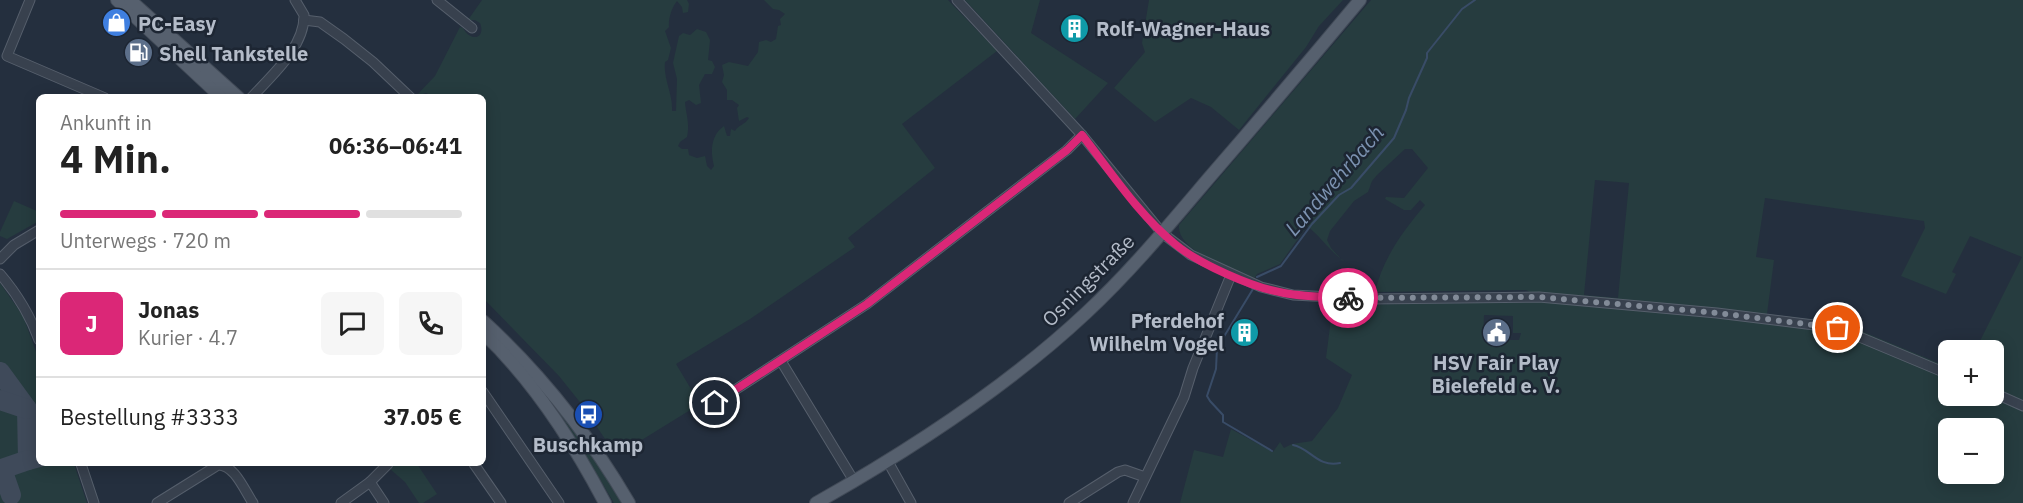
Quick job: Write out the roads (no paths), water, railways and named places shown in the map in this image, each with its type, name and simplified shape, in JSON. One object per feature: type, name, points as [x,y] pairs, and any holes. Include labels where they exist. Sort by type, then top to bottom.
[{"type":"main road","points":[[117,0],[218,94]]},
{"type":"main road","points":[[130,0],[235,94]]},
{"type":"main road","name":"Osningstraße","points":[[816,503],[887,460],[962,410],[1041,352],[1099,301],[1162,233],[1360,0]]},
{"type":"main road","points":[[486,324],[519,355],[558,399],[592,444],[629,503]]},
{"type":"main road","points":[[486,336],[554,418],[576,450],[605,503]]},
{"type":"street","points":[[30,0],[7,56],[96,94]]},
{"type":"street","points":[[254,94],[292,49],[304,20],[302,10],[295,0]]},
{"type":"street","points":[[437,0],[472,28]]},
{"type":"street","points":[[957,0],[1082,135],[1162,233],[1191,255],[1231,275],[1273,291],[1303,296],[1370,299],[1539,297],[1717,313],[1838,328],[1938,370]]},
{"type":"street","points":[[304,20],[320,22],[344,39],[373,62],[407,94]]},
{"type":"street","points":[[715,403],[887,289],[1067,150],[1082,135]]},
{"type":"street","points":[[0,259],[14,245],[36,232]]},
{"type":"street","points":[[0,274],[16,292],[36,333]]},
{"type":"street","points":[[1133,503],[1185,397],[1193,368],[1231,275]]},
{"type":"street","points":[[781,361],[854,481]]},
{"type":"street","points":[[486,396],[559,503]]},
{"type":"street","points":[[2004,397],[2023,406]]},
{"type":"street","points":[[887,460],[911,503]]},
{"type":"street","points":[[82,466],[94,503]]},
{"type":"street","points":[[157,503],[216,466]]},
{"type":"street","points":[[224,466],[231,470],[253,503]]},
{"type":"street","points":[[341,503],[370,482],[386,466]]},
{"type":"street","points":[[475,466],[501,503]]},
{"type":"street","points":[[1069,503],[1118,472],[1125,470],[1145,477]]},
{"type":"street","points":[[370,482],[384,503]]},
{"type":"waterway","name":"Landwehrbach","points":[[1257,277],[1281,266],[1312,224],[1339,195],[1351,188],[1394,138],[1427,58],[1427,53],[1462,9],[1475,0]]},
{"type":"waterway","name":"Landwehrbach","points":[[1253,289],[1217,348],[1216,369],[1207,396],[1223,415],[1223,422],[1272,451]]},
{"type":"waterway","name":"Landwehrbach","points":[[1293,445],[1326,463],[1340,463]]},
{"type":"place","name":"PC-Easy","points":[[117,23]]},
{"type":"place","name":"Rolf-Wagner-Haus","points":[[1075,28]]},
{"type":"place","name":"Shell Tankstelle","points":[[138,53]]},
{"type":"place","name":"Pferdehof Wilhelm Vogel","points":[[1245,332]]},
{"type":"place","name":"HSV Fair Play Bielefeld e. V.","points":[[1496,332]]},
{"type":"place","name":"Buschkamp","points":[[588,414]]}]
